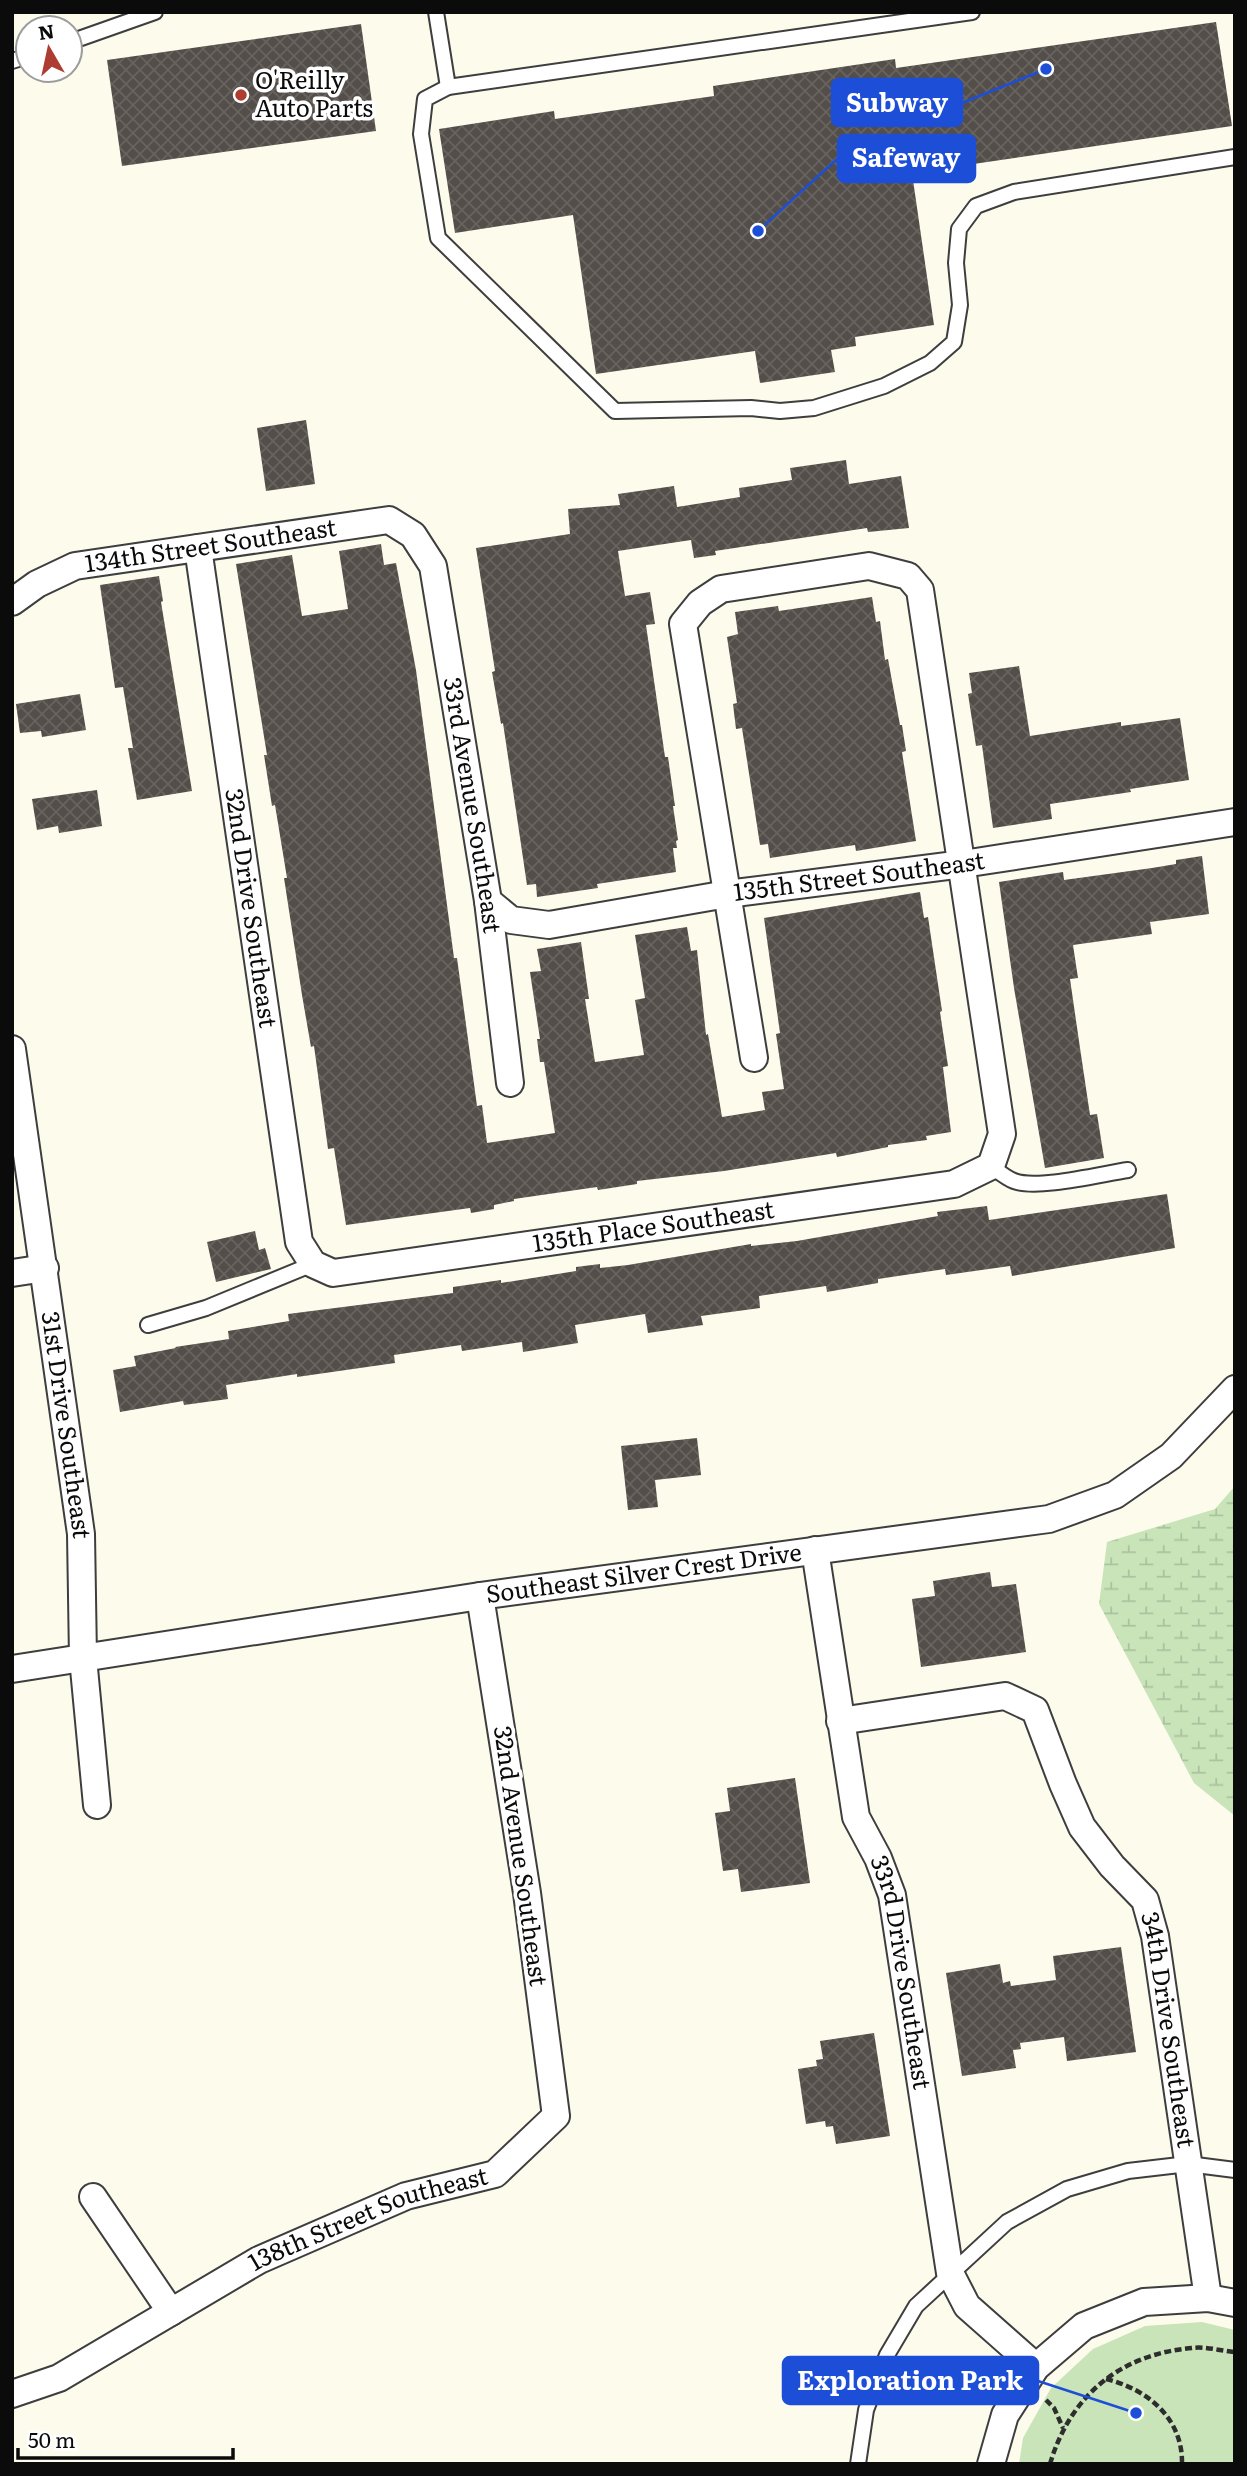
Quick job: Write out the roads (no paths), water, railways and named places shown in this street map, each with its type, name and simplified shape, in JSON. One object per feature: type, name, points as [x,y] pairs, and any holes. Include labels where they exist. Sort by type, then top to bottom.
[{"type":"street","name":"134th Street Southeast","points":[[12,603],[37,584],[75,566],[389,520],[413,535]]},
{"type":"street","name":"33rd Avenue Southeast","points":[[413,535],[433,566],[488,901],[510,1083]]},
{"type":"street","name":"32nd Drive Southeast","points":[[198,548],[299,1242],[313,1264]]},
{"type":"street","points":[[754,1058],[683,624],[700,603],[721,589],[869,566],[908,576],[920,590],[1002,1134],[991,1166]]},
{"type":"street","name":"135th Street Southeast","points":[[488,901],[511,920],[549,925],[727,894],[963,864],[1235,822]]},
{"type":"street","name":"31st Drive Southeast","points":[[12,1049],[45,1268],[80,1534],[83,1658],[97,1805]]},
{"type":"street","name":"135th Place Southeast","points":[[313,1264],[333,1273],[954,1184],[991,1166]]},
{"type":"street","points":[[12,1273],[45,1268]]},
{"type":"street","name":"Southeast Silver Crest Drive","points":[[12,1669],[480,1596],[1049,1519],[1115,1495],[1171,1456],[1235,1389]]},
{"type":"street","name":"33rd Drive Southeast","points":[[815,1550],[856,1817],[878,1858],[892,1895],[950,2273],[967,2306],[1035,2367]]},
{"type":"street","name":"32nd Avenue Southeast","points":[[480,1596],[527,1893],[555,2116]]},
{"type":"street","name":"34th Drive Southeast","points":[[840,1721],[1005,1696],[1035,1710],[1082,1827],[1112,1866],[1145,1900],[1155,1936],[1208,2298]]},
{"type":"street","name":"138th Street Southeast","points":[[12,2394],[60,2378],[260,2260],[405,2196],[495,2174],[555,2116]]},
{"type":"street","points":[[93,2197],[171,2312]]},
{"type":"street","points":[[991,2464],[1005,2415],[1035,2367],[1084,2326],[1144,2302],[1208,2298],[1235,2303]]},
{"type":"lane","points":[[84,36],[155,12]]},
{"type":"lane","points":[[436,12],[448,87]]},
{"type":"lane","points":[[972,12],[448,87],[425,99],[422,113],[421,134],[438,237],[615,411],[751,408],[780,411],[814,408],[884,386],[930,363],[954,342],[960,305],[956,263],[959,229],[976,206],[1014,192],[1235,157]]},
{"type":"lane","points":[[991,1166],[1013,1181],[1027,1184],[1128,1170]]},
{"type":"lane","points":[[148,1325],[206,1308],[313,1264]]},
{"type":"lane","points":[[858,2464],[866,2410],[887,2354],[916,2306],[1007,2222],[1067,2189],[1128,2171],[1188,2164],[1235,2170]]},
{"type":"place","name":"Subway","points":[[1046,69]]},
{"type":"place","name":"O'Reilly Auto Parts","points":[[241,95]]},
{"type":"place","name":"Safeway","points":[[758,231]]},
{"type":"place","name":"Exploration Park","points":[[1136,2413]]}]
